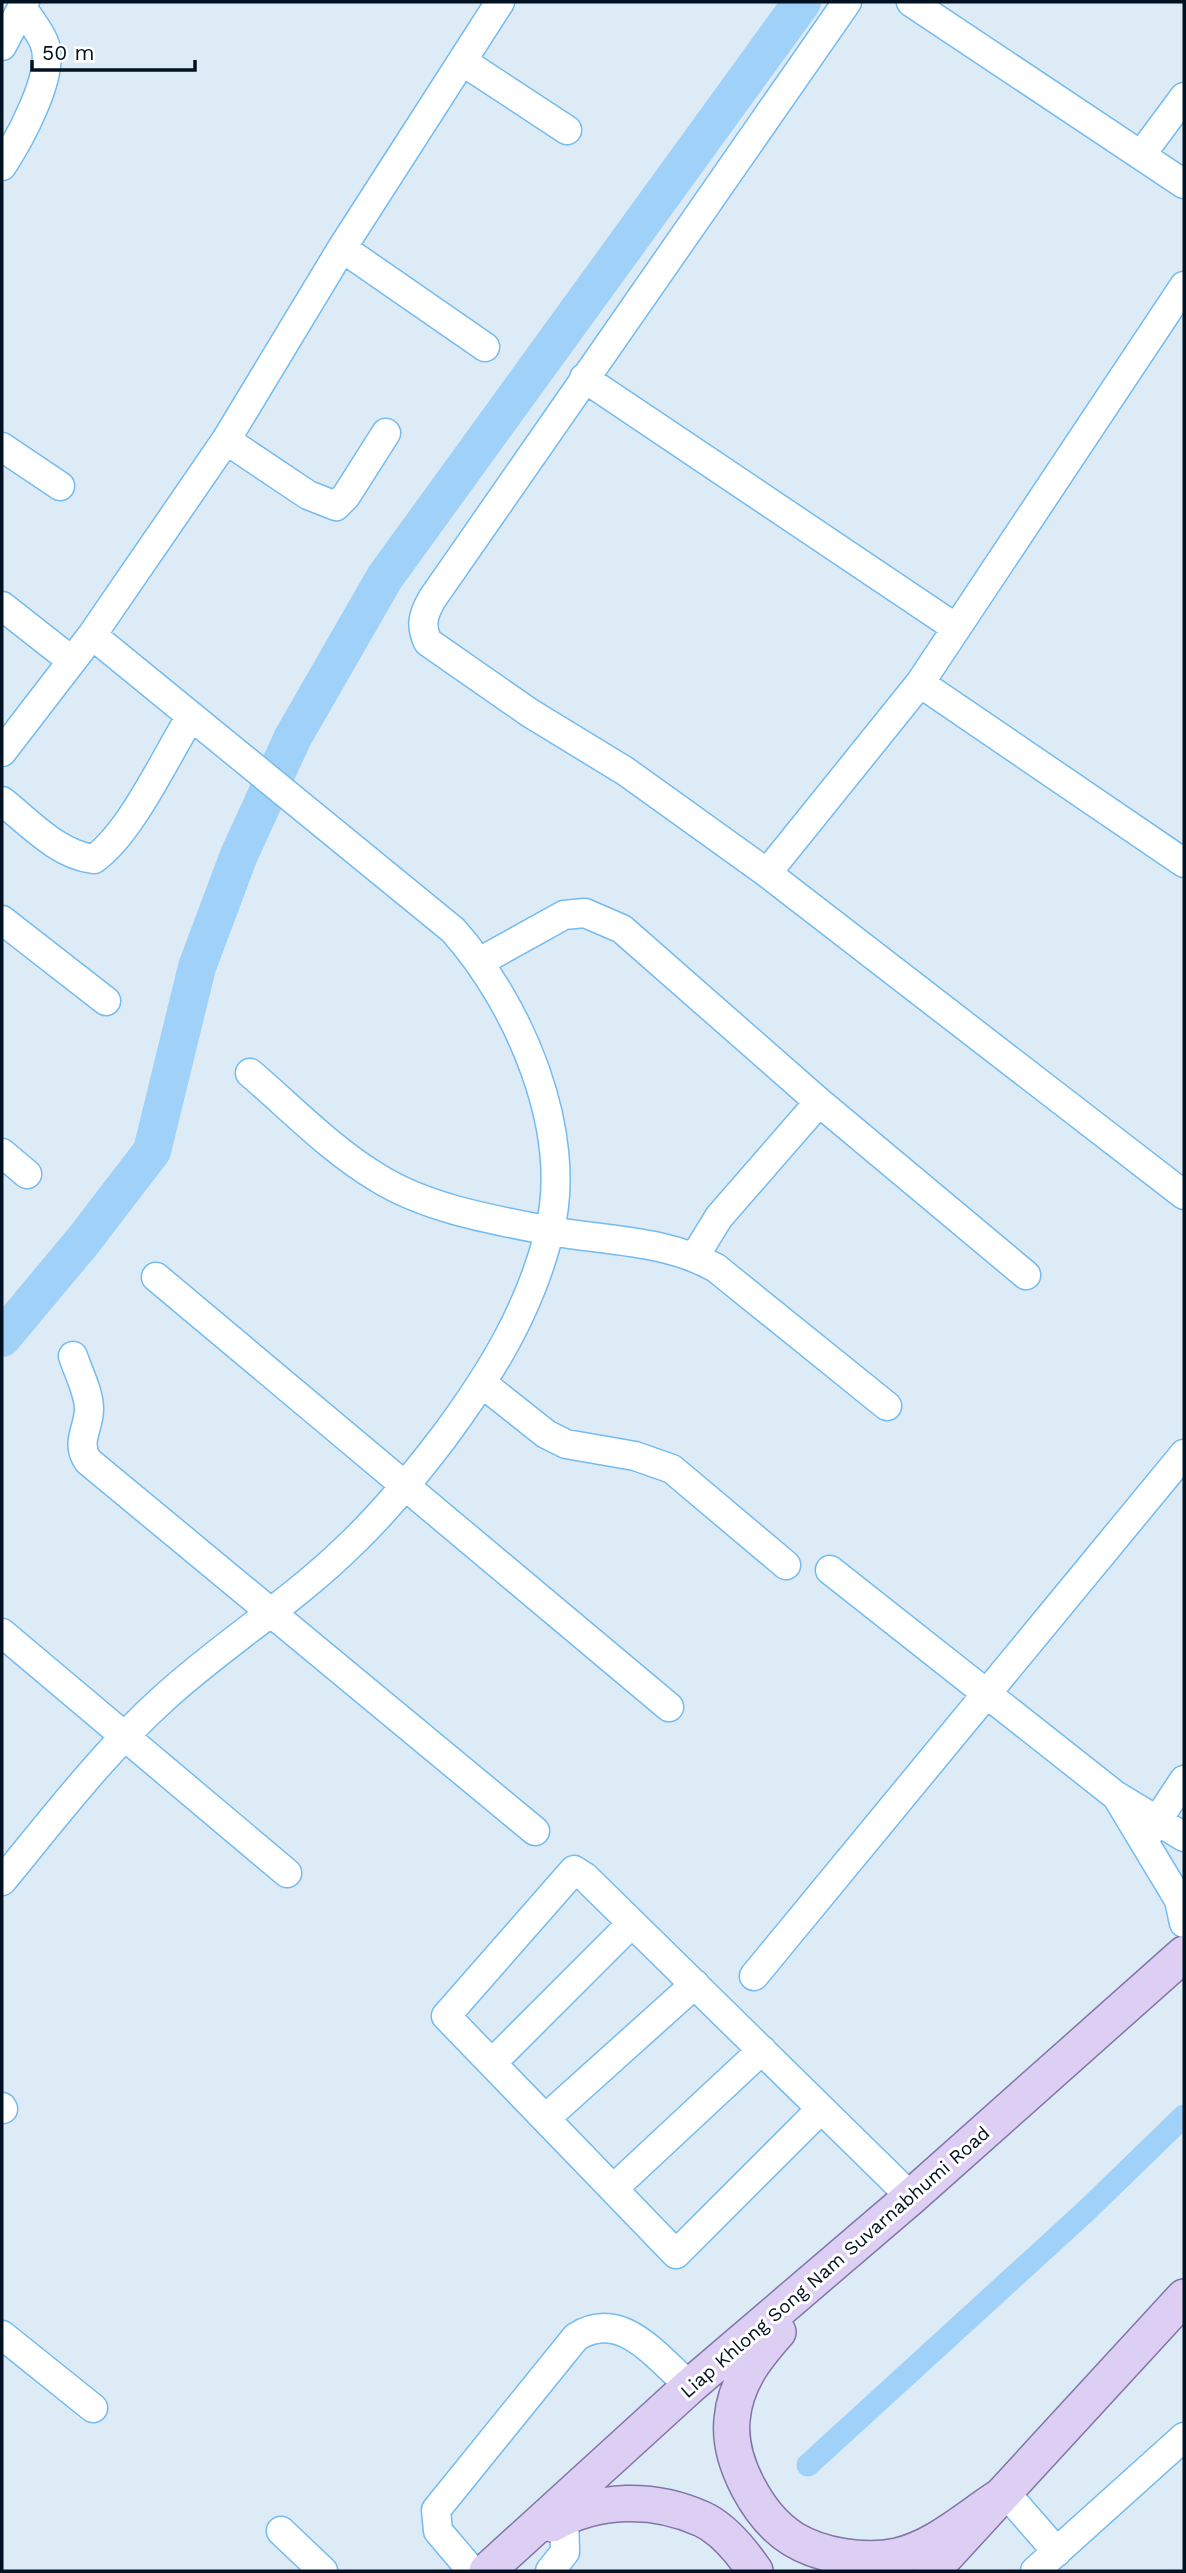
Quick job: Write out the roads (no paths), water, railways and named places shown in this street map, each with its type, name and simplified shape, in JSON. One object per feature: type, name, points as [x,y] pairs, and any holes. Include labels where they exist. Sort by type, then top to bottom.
[{"type":"main road","name":"Liap Khlong Song Nam Suvarnabhumi Road","points":[[487,2571],[690,2386],[911,2197],[1184,1954]]},
{"type":"main road","points":[[876,2227],[750,2363],[738,2392],[732,2421],[735,2458],[748,2488],[792,2539],[828,2553],[859,2558],[895,2557],[922,2548],[1001,2494]]},
{"type":"main road","points":[[932,2571],[1184,2297]]},
{"type":"main road","points":[[512,2547],[564,2517],[592,2505],[662,2506],[704,2519],[739,2548],[755,2571]]},
{"type":"street","points":[[2,752],[92,635],[226,440],[342,248],[500,2]]},
{"type":"street","points":[[847,2],[432,599],[424,612],[421,628],[428,642],[439,650],[530,713],[625,771],[767,873],[1184,1195]]},
{"type":"street","points":[[911,2],[1184,184]]},
{"type":"street","points":[[2,46],[24,5]]},
{"type":"street","points":[[2,166],[41,88],[48,60],[45,43],[24,5]]},
{"type":"street","points":[[462,61],[567,130]]},
{"type":"street","points":[[1141,155],[1184,97]]},
{"type":"street","points":[[342,248],[485,347]]},
{"type":"street","points":[[767,873],[920,683],[1184,286]]},
{"type":"street","points":[[584,379],[956,628]]},
{"type":"street","points":[[226,440],[308,495],[336,506],[346,496],[386,433]]},
{"type":"street","points":[[2,447],[60,486]]},
{"type":"street","points":[[2,606],[72,661]]},
{"type":"street","points":[[4,1873],[123,1737],[167,1696],[350,1546],[405,1487],[483,1384],[517,1325],[550,1231],[554,1202],[553,1150],[539,1076],[522,1035],[481,961],[453,930],[92,635]]},
{"type":"street","points":[[920,683],[1184,863]]},
{"type":"street","points":[[2,801],[62,849],[81,858],[94,859],[104,852],[129,821],[191,716]]},
{"type":"street","points":[[481,961],[564,915],[585,914],[603,919],[622,929],[819,1102],[1026,1275]]},
{"type":"street","points":[[2,920],[106,1001]]},
{"type":"street","points":[[250,1073],[349,1158],[378,1178],[416,1197],[550,1231],[695,1256],[716,1268],[887,1406]]},
{"type":"street","points":[[695,1256],[719,1217],[819,1102]]},
{"type":"street","points":[[2,1153],[27,1174]]},
{"type":"street","points":[[156,1277],[670,1707]]},
{"type":"street","points":[[73,1356],[89,1409],[81,1442],[82,1453],[88,1461],[535,1831]]},
{"type":"street","points":[[483,1384],[546,1434],[566,1444],[635,1456],[672,1469],[786,1565]]},
{"type":"street","points":[[754,1976],[1184,1454]]},
{"type":"street","points":[[830,1570],[988,1691],[1115,1795],[1151,1830],[1180,1900],[1184,1923]]},
{"type":"street","points":[[2,1633],[287,1873]]},
{"type":"street","points":[[1151,1830],[1184,1780]]},
{"type":"street","points":[[1151,1830],[1184,1837]]},
{"type":"street","points":[[821,2109],[676,2254],[446,2016],[574,1870],[695,1984],[911,2197]]},
{"type":"street","points":[[492,2063],[632,1923]]},
{"type":"street","points":[[546,2118],[695,1984]]},
{"type":"street","points":[[613,2189],[762,2050]]},
{"type":"street","points":[[471,2571],[438,2531],[436,2510],[576,2337],[592,2327],[615,2327],[635,2338],[690,2386]]},
{"type":"street","points":[[2,2335],[93,2408]]},
{"type":"street","points":[[1035,2571],[1184,2437]]},
{"type":"street","points":[[1001,2494],[1057,2553]]},
{"type":"street","points":[[550,2571],[565,2552],[564,2517]]},
{"type":"street","points":[[281,2531],[317,2569]]},
{"type":"waterway","points":[[2,1338],[83,1241],[152,1151],[197,967],[239,855],[293,737],[385,577],[802,2]]},
{"type":"waterway","points":[[808,2465],[1086,2211],[1184,2116]]}]
